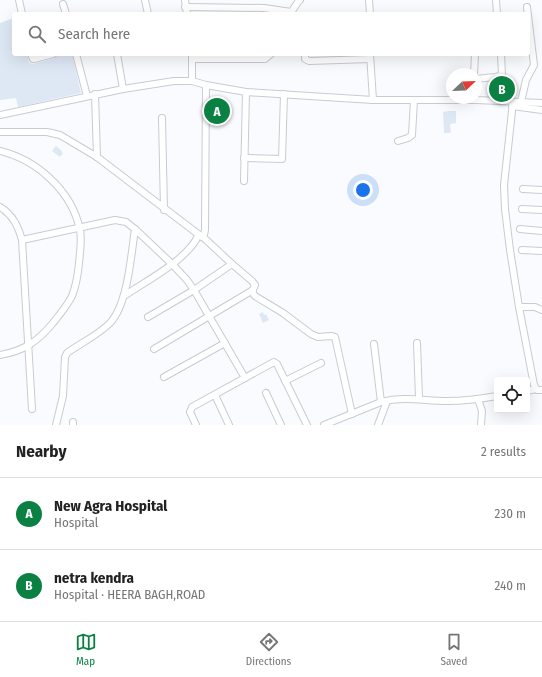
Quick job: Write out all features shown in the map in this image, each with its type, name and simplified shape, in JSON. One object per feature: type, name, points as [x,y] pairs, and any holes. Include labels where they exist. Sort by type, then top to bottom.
[{"type":"street","points":[[19,0],[22,12]]},
{"type":"street","points":[[145,0],[148,12]]},
{"type":"street","points":[[369,0],[370,12]]},
{"type":"street","points":[[496,0],[497,12]]},
{"type":"street","points":[[292,12],[298,1]]},
{"type":"street","points":[[185,3],[264,8],[286,12]]},
{"type":"street","points":[[63,4],[65,12]]},
{"type":"street","points":[[527,7],[528,12]]},
{"type":"street","points":[[521,102],[526,80],[534,65],[530,32]]},
{"type":"street","points":[[32,56],[34,59],[45,56]]},
{"type":"street","points":[[77,56],[87,96]]},
{"type":"street","points":[[117,56],[123,88]]},
{"type":"street","points":[[192,81],[193,56],[246,60],[265,59],[268,56]]},
{"type":"street","points":[[305,56],[305,59],[309,61],[370,57],[373,100]]},
{"type":"street","points":[[474,68],[475,56]]},
{"type":"street","points":[[482,78],[502,75],[501,56]]},
{"type":"street","points":[[0,115],[123,88],[174,80],[192,81],[246,92],[373,100],[446,99]]},
{"type":"street","points":[[124,296],[188,252],[200,236],[205,235],[206,85]]},
{"type":"street","points":[[244,181],[246,92]]},
{"type":"street","points":[[95,94],[97,157]]},
{"type":"street","points":[[244,158],[282,160],[284,94]]},
{"type":"street","points":[[398,141],[412,135],[414,100]]},
{"type":"street","points":[[482,100],[542,110]]},
{"type":"street","points":[[513,104],[521,102],[542,103]]},
{"type":"street","points":[[513,104],[504,185],[507,230],[519,307],[534,385],[539,389]]},
{"type":"street","points":[[162,118],[164,210]]},
{"type":"street","points":[[0,132],[54,133],[97,157],[164,210],[200,236],[252,281],[255,284],[253,290],[253,294],[255,296],[283,313],[311,334],[318,337],[335,337],[352,414]]},
{"type":"street","points":[[0,151],[11,153],[26,160],[46,174],[66,198],[80,228],[81,243],[79,264],[73,294],[65,308],[29,346],[15,352],[0,355]]},
{"type":"street","points":[[523,190],[542,190]]},
{"type":"street","points":[[0,207],[12,216],[22,240],[32,409]]},
{"type":"street","points":[[522,209],[542,210]]},
{"type":"street","points":[[22,240],[115,220],[126,222],[172,264],[194,290],[245,378]]},
{"type":"street","points":[[56,425],[63,396],[66,355],[111,322],[116,313],[124,296],[135,229]]},
{"type":"street","points":[[520,229],[542,231]]},
{"type":"street","points":[[522,250],[542,251]]},
{"type":"street","points":[[148,317],[194,290],[232,264]]},
{"type":"street","points":[[154,349],[253,290]]},
{"type":"street","points":[[519,307],[535,307],[542,310]]},
{"type":"street","points":[[164,377],[225,343]]},
{"type":"street","points":[[417,343],[420,398]]},
{"type":"street","points":[[374,344],[384,402],[378,425]]},
{"type":"street","points":[[196,425],[190,409],[274,362],[277,364],[306,425]]},
{"type":"street","points":[[285,381],[321,363]]},
{"type":"street","points":[[266,393],[281,425]]},
{"type":"street","points":[[215,395],[229,425]]},
{"type":"street","points":[[324,425],[384,402],[420,398],[447,401],[478,400],[494,397]]},
{"type":"street","points":[[478,400],[482,411],[481,425]]},
{"type":"building","points":[[12,19],[12,56],[27,56],[29,63],[33,64],[54,58],[56,56],[72,56],[81,93],[18,107],[16,98],[0,100],[0,23]]},
{"type":"building","points":[[210,108],[223,108],[223,115],[210,115]]},
{"type":"building","points":[[456,111],[456,123],[450,124],[451,133],[444,133],[443,112]]},
{"type":"building","points":[[56,146],[63,153],[60,157],[52,151]]},
{"type":"building","points":[[263,312],[269,320],[263,323],[259,314]]},
{"type":"place","name":"netra kendra","points":[[502,89]]},
{"type":"place","name":"New Agra Hospital","points":[[217,111]]}]
